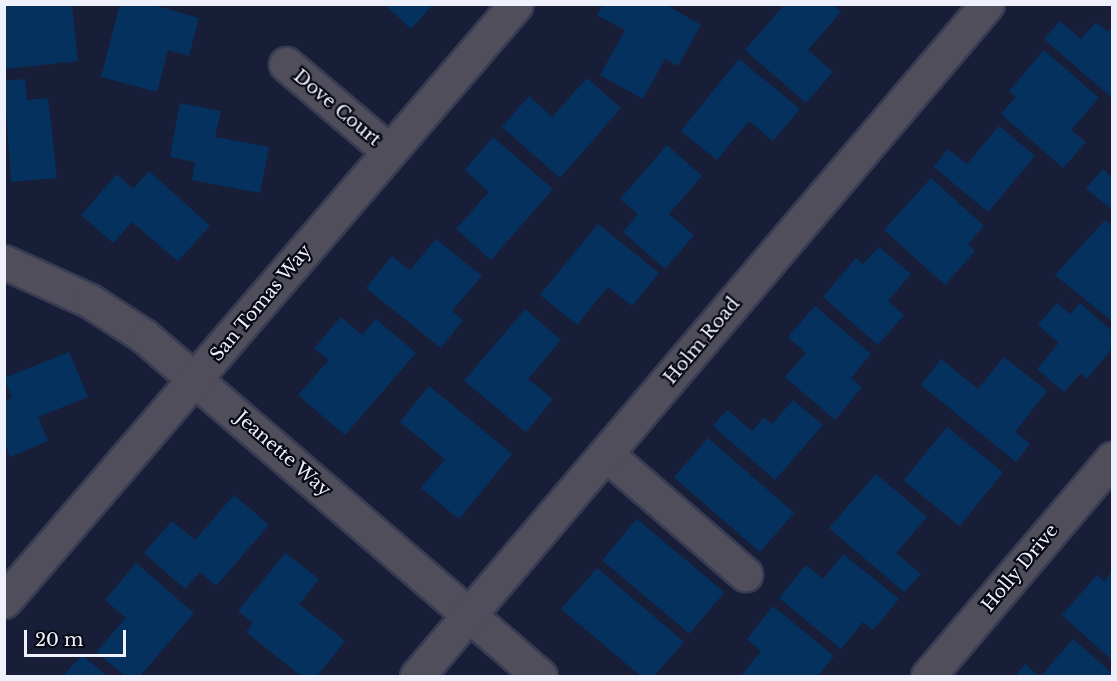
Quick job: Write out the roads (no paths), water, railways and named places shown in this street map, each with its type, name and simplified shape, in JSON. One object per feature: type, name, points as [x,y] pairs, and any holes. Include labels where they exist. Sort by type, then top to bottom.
[{"type":"street","name":"San Tomas Way","points":[[4,601],[197,380],[516,4]]},
{"type":"street","name":"Holm Road","points":[[417,676],[987,4]]},
{"type":"street","name":"Dove Court","points":[[286,64],[389,151]]},
{"type":"street","name":"Jeanette Way","points":[[4,262],[119,318],[197,380],[540,676]]},
{"type":"street","points":[[606,454],[745,574]]},
{"type":"street","name":"Holly Drive","points":[[928,676],[1113,459]]}]
